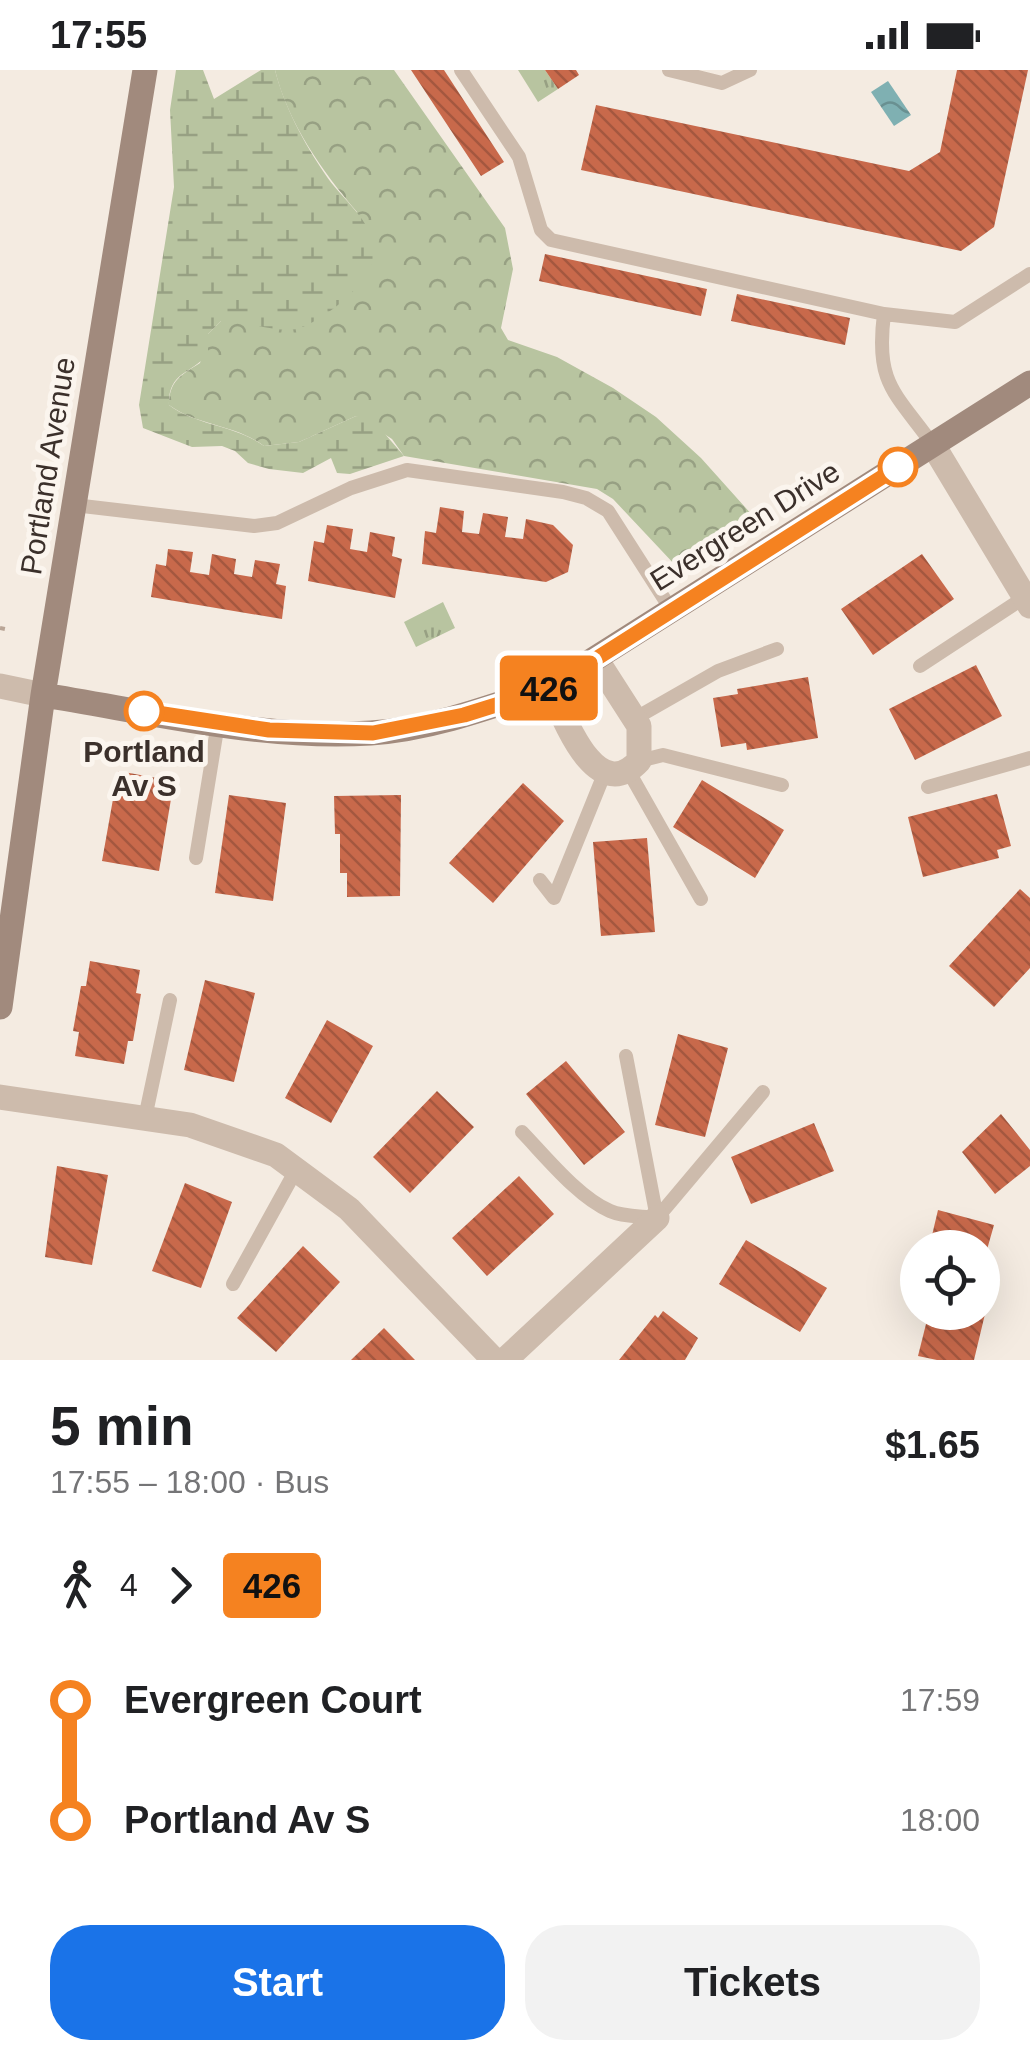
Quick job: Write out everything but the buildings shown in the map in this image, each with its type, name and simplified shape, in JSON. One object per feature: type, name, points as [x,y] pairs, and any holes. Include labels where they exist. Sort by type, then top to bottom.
[{"type":"street","name":"Portland Avenue","points":[[0,1007],[43,695],[145,70]]},
{"type":"street","name":"Evergreen Drive","points":[[43,695],[269,730],[373,733],[464,715],[550,688],[1030,383]]},
{"type":"street","points":[[933,445],[1028,601]]},
{"type":"street","points":[[550,688],[573,738],[597,769],[624,768],[638,726],[596,659]]},
{"type":"street","points":[[0,686],[43,695]]},
{"type":"street","points":[[0,1097],[190,1125],[276,1155],[349,1209],[494,1360]]},
{"type":"street","points":[[505,1360],[657,1218]]},
{"type":"lane","points":[[462,70],[519,157],[541,230],[550,240],[884,314],[955,322],[1030,274]]},
{"type":"lane","points":[[670,70],[722,83],[750,70]]},
{"type":"lane","points":[[884,314],[882,368],[892,390],[933,445]]},
{"type":"lane","points":[[74,505],[254,526],[277,523],[351,488],[408,470],[563,492],[586,498],[608,511],[672,611]]},
{"type":"lane","points":[[920,666],[1028,601]]},
{"type":"lane","points":[[634,719],[718,671],[776,648]]},
{"type":"lane","points":[[196,858],[218,723]]},
{"type":"lane","points":[[540,880],[554,898],[624,768],[663,755],[782,785]]},
{"type":"lane","points":[[928,787],[1030,758]]},
{"type":"lane","points":[[624,768],[701,899]]},
{"type":"lane","points":[[145,1118],[170,1000]]},
{"type":"lane","points":[[626,1056],[657,1218]]},
{"type":"lane","points":[[657,1218],[763,1092]]},
{"type":"lane","points":[[522,1132],[601,1206],[612,1213],[657,1218]]},
{"type":"lane","points":[[233,1284],[296,1170]]},
{"type":"green space","points":[[176,70],[203,70],[214,99],[261,70],[275,70],[302,137],[365,224],[375,255],[350,295],[309,324],[290,330],[221,321],[208,334],[208,354],[172,386],[169,405],[264,446],[299,442],[356,416],[373,420],[404,456],[350,474],[337,473],[331,458],[303,473],[269,469],[248,463],[222,446],[192,447],[143,428],[139,405],[174,187],[170,110]]},
{"type":"green space","points":[[275,70],[394,70],[505,228],[513,269],[501,328],[508,340],[557,357],[656,417],[701,458],[753,516],[676,566],[613,499],[597,489],[404,456],[392,439],[356,416],[299,442],[264,446],[169,405],[174,384],[200,363],[208,334],[221,321],[244,321],[272,328],[357,212],[308,146],[288,109]]},
{"type":"green space","points":[[518,70],[545,70],[558,89],[538,102]]},
{"type":"green space","points":[[443,602],[455,628],[416,647],[404,622]]},
{"type":"water","points":[[888,81],[911,115],[894,126],[871,92]]},
{"type":"bus line","name":"426","points":[[144,711],[269,730],[373,733],[464,715],[550,688],[898,467]]},
{"type":"place","name":"Portland Av S","points":[[144,711]]}]
